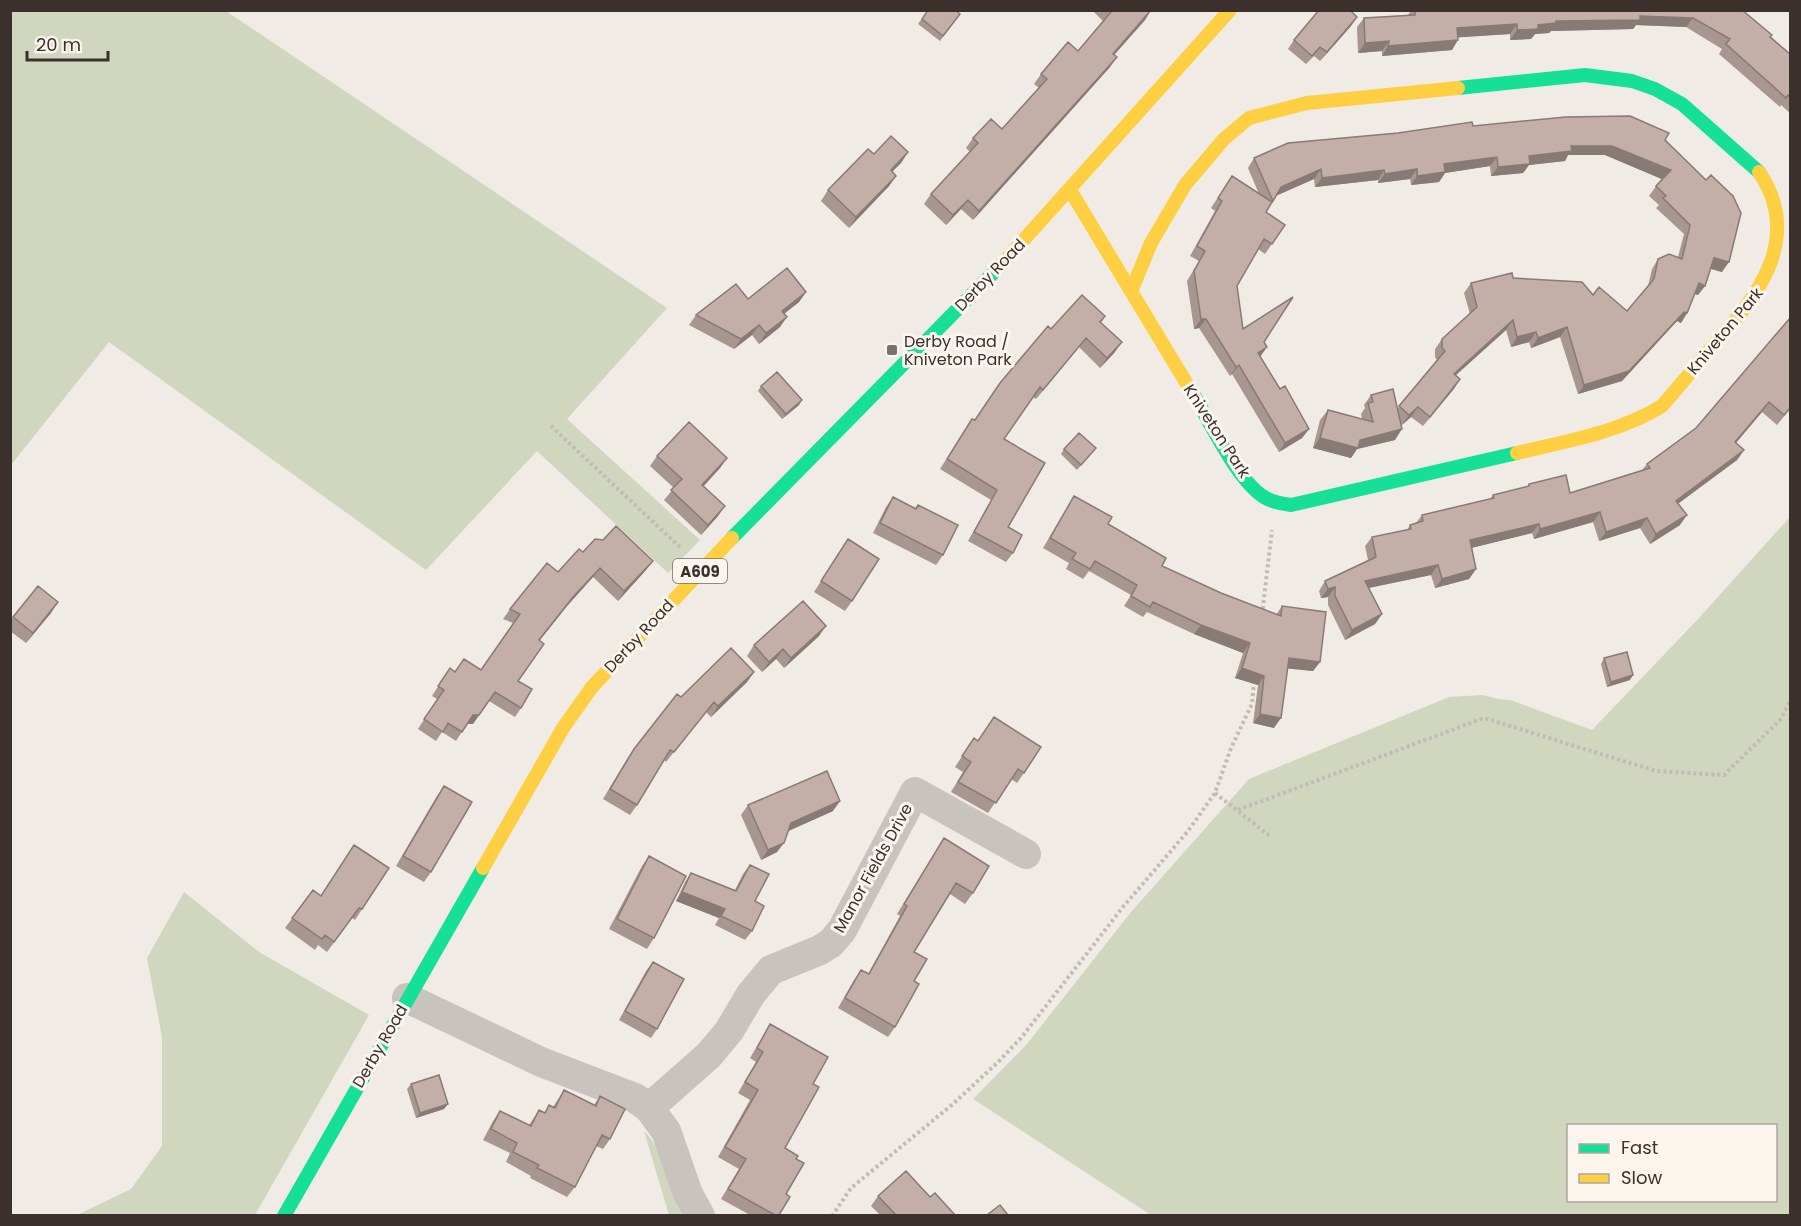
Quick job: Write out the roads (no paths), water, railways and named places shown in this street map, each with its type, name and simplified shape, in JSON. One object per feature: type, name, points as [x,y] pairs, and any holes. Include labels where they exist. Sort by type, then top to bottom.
[{"type":"street","name":"Derby Road","points":[[284,1215],[563,728],[592,687],[703,568],[998,269],[1230,10]]},
{"type":"street","name":"Kniveton Park","points":[[1070,190],[1239,468],[1259,493],[1276,502],[1291,505],[1557,444],[1629,424],[1650,414],[1662,406],[1746,310],[1774,268],[1784,234],[1783,214],[1777,195],[1751,164],[1677,100],[1657,89],[1635,82],[1607,76],[1585,75],[1307,103],[1249,118],[1224,139],[1185,186],[1150,243],[1132,289]]},
{"type":"street","name":"Manor Fields Drive","points":[[649,1108],[709,1055],[729,1031],[751,994],[771,970],[820,950],[831,943],[842,930],[915,792],[1026,854]]},
{"type":"street","points":[[407,998],[541,1062],[635,1098],[649,1108],[666,1131],[688,1194],[700,1215]]},
{"type":"place","name":"Derby Road / Kniveton Park","points":[[892,350]]}]
